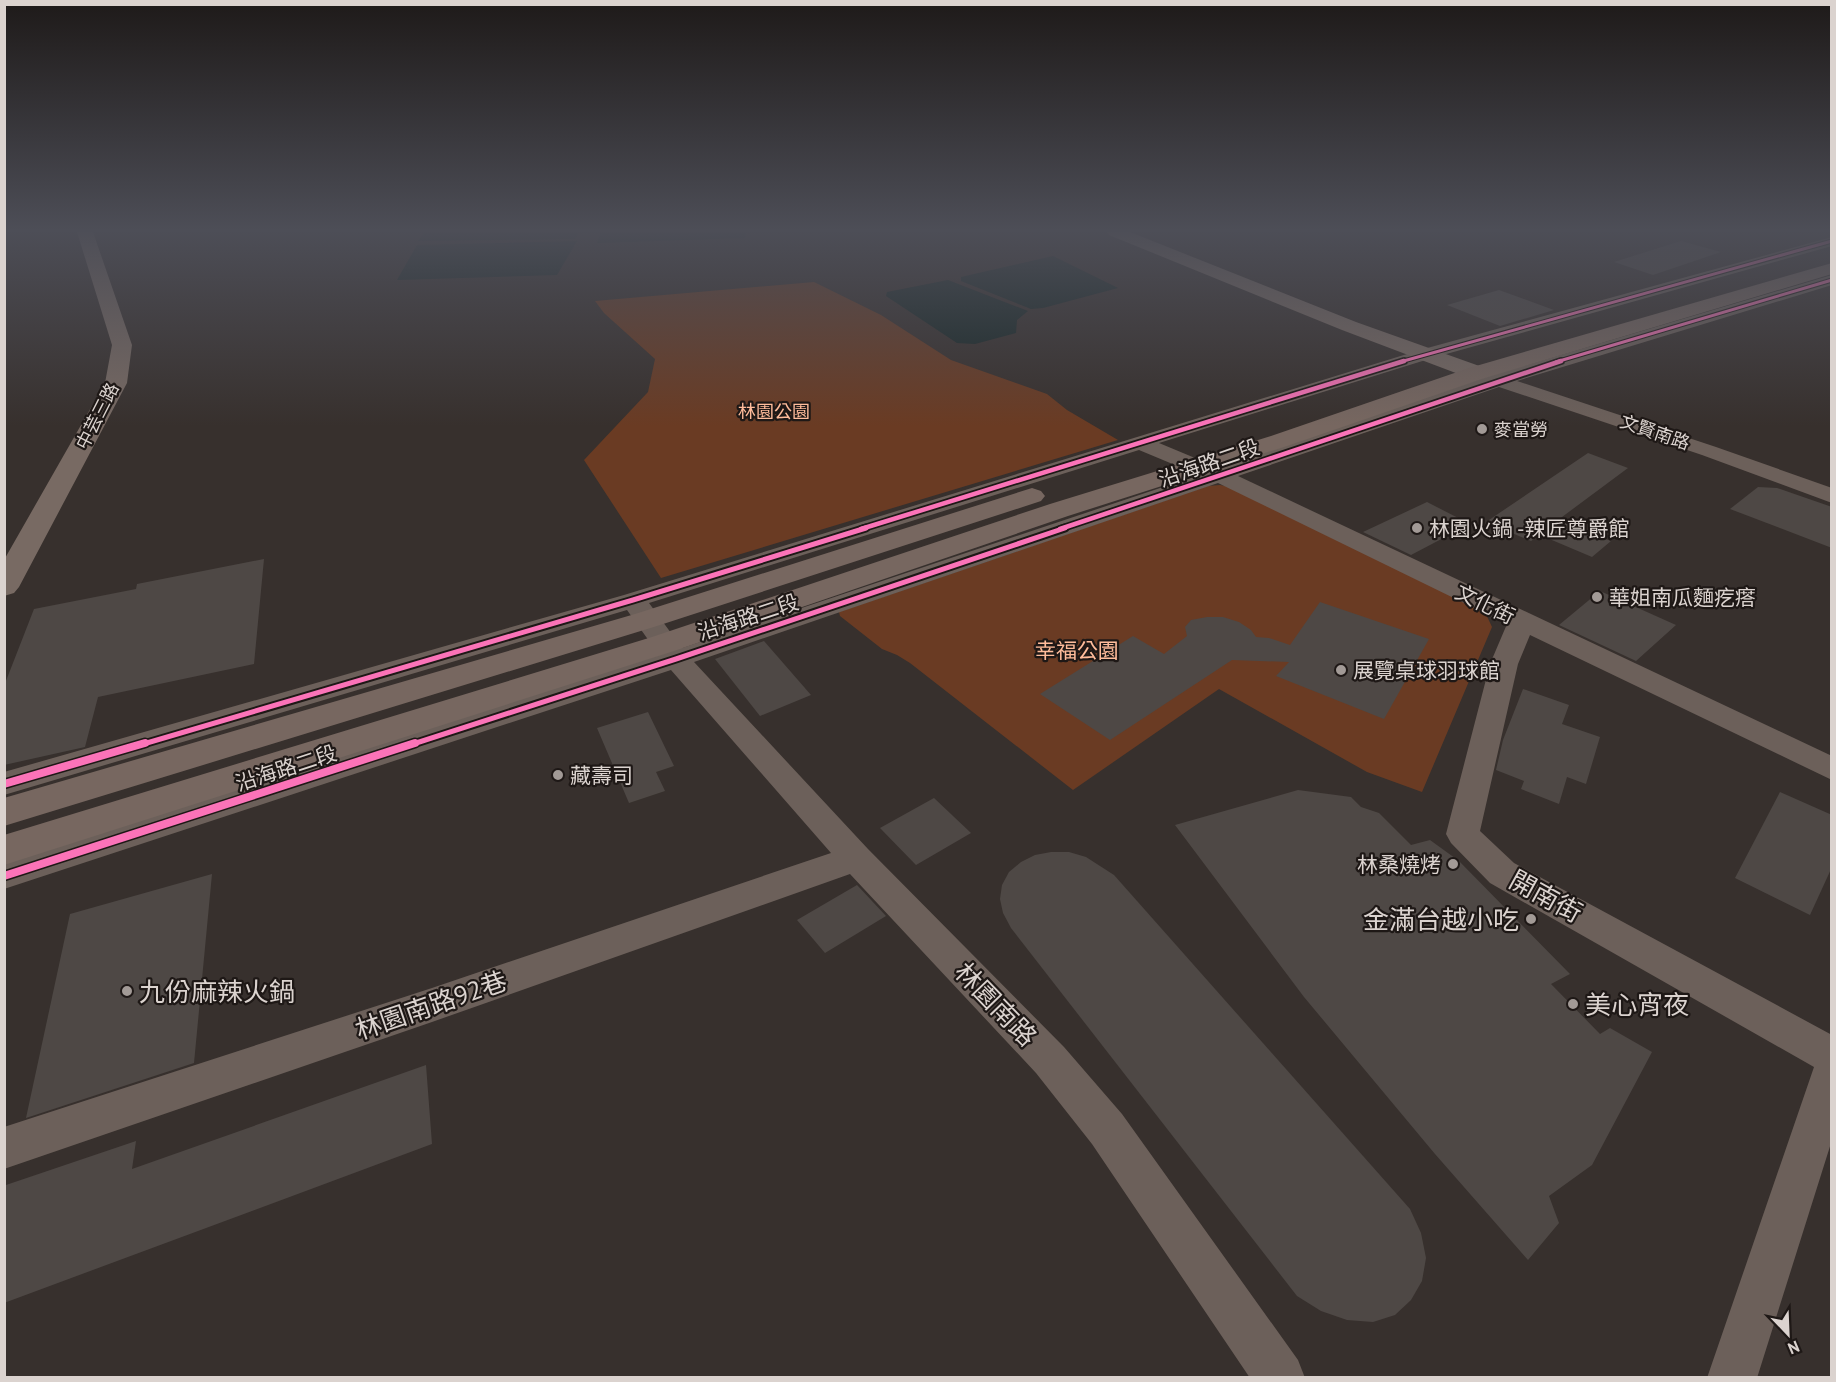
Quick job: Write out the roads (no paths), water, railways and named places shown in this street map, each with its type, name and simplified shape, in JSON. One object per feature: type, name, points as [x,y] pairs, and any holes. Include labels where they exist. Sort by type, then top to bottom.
[{"type":"main road","points":[[1464,368],[1684,296]]},
{"type":"main road","points":[[1464,368],[1729,304],[1750,296]]},
{"type":"main road","name":"沿海路二段","points":[[4,850],[1167,455],[1464,368]]},
{"type":"main road","name":"沿海路二段","points":[[4,812],[654,631],[1208,472],[1279,441],[1464,368]]},
{"type":"street","name":"中芸三路","points":[[4,587],[116,383],[122,345],[106,296]]},
{"type":"street","name":"文賢南路","points":[[1275,296],[1464,368],[1709,451],[1832,496]]},
{"type":"street","points":[[1464,368],[1642,296]]},
{"type":"street","points":[[1706,296],[1729,304],[1761,296]]},
{"type":"street","name":"沿海路二段","points":[[4,876],[654,631],[1138,442],[1464,368]]},
{"type":"street","name":"文化街","points":[[1138,442],[1208,472],[1832,769]]},
{"type":"street","name":"開南街","points":[[1522,621],[1504,664],[1463,834],[1502,873],[1832,1056]]},
{"type":"street","name":"沿海路二段","points":[[4,784],[333,690],[654,631]]},
{"type":"street","name":"林園南路","points":[[654,631],[856,858],[1050,1060],[1107,1129],[1280,1377]]},
{"type":"street","name":"林園南路92巷","points":[[4,1148],[432,1005],[856,858]]},
{"type":"street","points":[[1732,1377],[1832,1073]]},
{"type":"place","name":"麥當勞","points":[[1482,429]]},
{"type":"place","name":"林園火鍋 -辣匠尊爵館","points":[[1417,528]]},
{"type":"place","name":"華姐南瓜麵疙瘩","points":[[1597,597]]},
{"type":"place","name":"展覽桌球羽球館","points":[[1341,670]]},
{"type":"place","name":"藏壽司","points":[[558,775]]},
{"type":"place","name":"林桑燒烤","points":[[1453,864]]},
{"type":"place","name":"金滿台越小吃","points":[[1531,919]]},
{"type":"place","name":"九份麻辣火鍋","points":[[127,991]]},
{"type":"place","name":"美心宵夜","points":[[1573,1004]]},
{"type":"park label","name":"林園公園","points":[[774,411]]},
{"type":"park label","name":"幸福公園","points":[[1077,650]]}]
